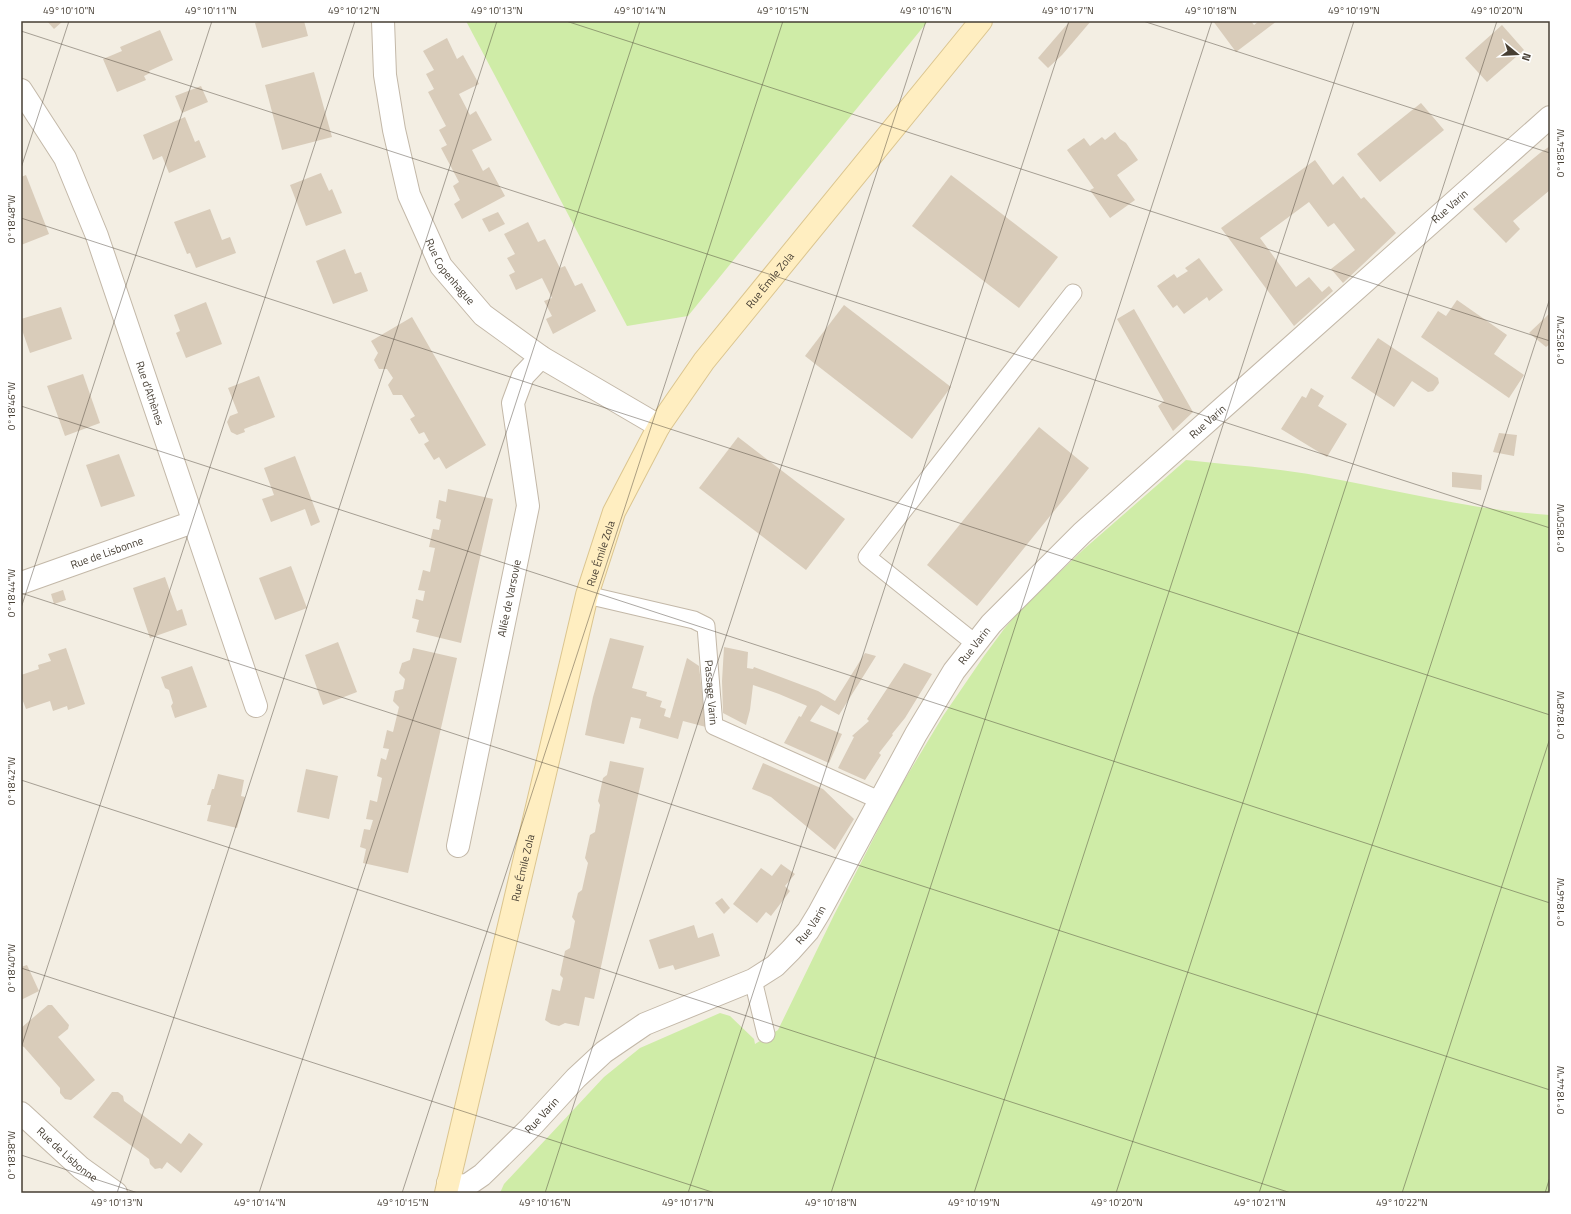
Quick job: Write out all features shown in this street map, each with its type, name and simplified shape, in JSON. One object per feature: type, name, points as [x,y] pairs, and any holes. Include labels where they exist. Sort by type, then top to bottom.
[{"type":"main road","name":"Rue Émile Zola","points":[[447,1188],[586,595],[614,512],[659,426],[704,361],[981,21]]},
{"type":"street","name":"Rue Copenhague","points":[[383,21],[385,74],[394,130],[409,195],[440,266],[483,315],[541,358],[659,426]]},
{"type":"street","name":"Rue d'Athènes","points":[[21,90],[65,158],[97,236],[256,706]]},
{"type":"street","name":"Rue Varin","points":[[447,1188],[466,1186],[482,1175],[530,1128],[576,1078],[604,1052],[645,1024],[753,980],[775,966],[792,950],[808,931],[833,888],[879,800],[954,671],[991,624],[1082,533],[1550,117]]},
{"type":"street","name":"Allée de Varsovie","points":[[458,846],[528,506],[513,403],[523,376],[541,358]]},
{"type":"street","name":"Rue de Lisbonne","points":[[21,583],[193,522]]},
{"type":"street","name":"Rue de Lisbonne","points":[[21,1113],[82,1168],[116,1193]]},
{"type":"lane","points":[[976,644],[867,557],[1073,293]]},
{"type":"lane","name":"Passage Varin","points":[[586,595],[694,620],[706,626],[714,726],[879,800]]},
{"type":"lane","points":[[753,980],[766,1034]]},
{"type":"green space","points":[[466,21],[928,21],[688,316],[627,326]]},
{"type":"green space","points":[[1186,460],[1303,473],[1492,509],[1550,515],[1550,1193],[500,1193],[504,1184],[604,1077],[640,1048],[720,1013],[730,1016],[754,1039],[755,1044],[778,1030],[834,915],[899,789],[943,716],[984,656],[1023,607],[1084,549]]},
{"type":"building","points":[[47,21],[63,21],[54,29]]},
{"type":"building","points":[[263,21],[304,21],[308,36],[262,48],[255,23]]},
{"type":"building","points":[[1070,21],[1091,21],[1062,55],[1048,68],[1038,58]]},
{"type":"building","points":[[1213,21],[1251,21],[1254,25],[1259,21],[1277,21],[1236,52]]},
{"type":"building","points":[[1502,25],[1524,50],[1487,82],[1465,58]]},
{"type":"building","points":[[160,30],[173,60],[149,71],[150,73],[144,76],[146,80],[117,92],[103,59],[122,51],[120,47]]},
{"type":"building","points":[[447,38],[457,59],[463,55],[479,84],[459,94],[470,115],[476,111],[492,140],[472,150],[483,171],[489,167],[505,196],[462,219],[454,204],[460,200],[453,186],[459,182],[441,148],[447,145],[439,130],[446,126],[428,92],[434,89],[426,74],[434,70],[423,51]]},
{"type":"building","points":[[314,72],[332,137],[282,150],[265,85]]},
{"type":"building","points":[[201,86],[208,102],[182,113],[175,96]]},
{"type":"building","points":[[1421,103],[1444,130],[1380,182],[1357,154]]},
{"type":"building","points":[[185,117],[195,142],[199,140],[206,157],[169,173],[162,156],[153,160],[143,135]]},
{"type":"building","points":[[1115,132],[1120,139],[1126,143],[1138,160],[1117,175],[1135,200],[1110,218],[1090,190],[1094,188],[1067,150],[1084,138],[1090,146],[1102,137],[1105,140]]},
{"type":"building","points":[[1550,146],[1550,190],[1513,221],[1520,229],[1506,243],[1473,209]]},
{"type":"building","points":[[1315,160],[1333,185],[1343,176],[1361,199],[1364,197],[1396,233],[1343,283],[1331,269],[1355,250],[1334,223],[1328,227],[1309,202],[1260,238],[1296,287],[1309,277],[1322,292],[1329,286],[1333,291],[1294,326],[1221,228]]},
{"type":"building","points":[[321,173],[329,191],[332,189],[342,213],[306,226],[290,185]]},
{"type":"building","points":[[26,175],[49,234],[21,245],[21,177]]},
{"type":"building","points":[[951,175],[1058,257],[1019,308],[912,226]]},
{"type":"building","points":[[210,209],[222,240],[230,237],[236,253],[196,268],[190,253],[187,254],[174,222]]},
{"type":"building","points":[[498,212],[505,224],[489,232],[482,219]]},
{"type":"building","points":[[528,222],[538,242],[545,239],[560,268],[565,266],[575,286],[582,283],[596,311],[553,334],[546,319],[552,316],[544,301],[552,298],[542,278],[516,290],[509,275],[515,272],[507,258],[515,254],[504,234]]},
{"type":"building","points":[[345,249],[355,274],[361,272],[368,291],[333,304],[316,261]]},
{"type":"building","points":[[1199,258],[1223,290],[1209,301],[1207,297],[1184,314],[1177,305],[1173,308],[1157,286],[1174,274],[1177,278],[1188,271],[1185,268]]},
{"type":"building","points":[[1457,300],[1507,335],[1494,354],[1524,375],[1509,398],[1421,337],[1438,311],[1446,316]]},
{"type":"building","points":[[206,302],[222,344],[186,358],[176,333],[180,331],[174,315]]},
{"type":"building","points":[[844,305],[951,387],[912,439],[805,356]]},
{"type":"building","points":[[61,307],[72,339],[30,353],[21,327],[21,319]]},
{"type":"building","points":[[1134,309],[1193,412],[1173,431],[1158,406],[1164,401],[1117,319]]},
{"type":"building","points":[[1550,313],[1550,344],[1546,347],[1529,333]]},
{"type":"building","points":[[412,317],[486,445],[446,469],[439,457],[434,460],[424,444],[429,441],[424,432],[419,434],[410,419],[415,416],[402,395],[393,395],[388,385],[393,378],[387,369],[379,369],[374,360],[378,353],[371,341]]},
{"type":"building","points":[[1378,338],[1438,378],[1439,383],[1433,391],[1428,392],[1412,381],[1394,407],[1351,378]]},
{"type":"building","points":[[83,374],[100,423],[65,436],[47,386]]},
{"type":"building","points":[[259,376],[275,417],[244,429],[245,432],[237,435],[231,432],[227,422],[230,416],[238,413],[228,388]]},
{"type":"building","points":[[1311,388],[1324,396],[1318,406],[1347,424],[1327,457],[1281,429],[1302,396],[1306,398]]},
{"type":"building","points":[[1039,427],[1089,468],[977,606],[927,565]]},
{"type":"building","points":[[1499,433],[1517,435],[1514,456],[1493,452]]},
{"type":"building","points":[[738,437],[845,519],[806,570],[699,488]]},
{"type":"building","points":[[119,454],[135,496],[101,507],[86,465]]},
{"type":"building","points":[[295,456],[320,522],[311,526],[305,509],[271,522],[262,499],[274,495],[264,468]]},
{"type":"building","points":[[1452,472],[1482,475],[1481,490],[1452,487]]},
{"type":"building","points":[[448,489],[493,499],[461,643],[416,632],[419,620],[412,618],[416,599],[423,601],[425,591],[418,590],[423,570],[430,572],[435,548],[429,547],[433,529],[439,530],[441,520],[436,518],[439,500],[446,502]]},
{"type":"building","points":[[291,566],[307,608],[275,620],[259,578]]},
{"type":"building","points":[[165,577],[177,611],[182,609],[187,625],[150,638],[133,588]]},
{"type":"building","points":[[63,590],[66,600],[54,604],[51,594]]},
{"type":"building","points":[[610,638],[644,646],[632,688],[647,692],[646,696],[662,701],[660,707],[666,709],[664,716],[670,718],[687,658],[699,666],[706,727],[683,721],[678,739],[639,728],[641,719],[631,717],[624,744],[585,735],[593,697]]},
{"type":"building","points":[[338,642],[357,692],[323,705],[305,655]]},
{"type":"building","points":[[724,647],[748,652],[747,668],[753,669],[754,667],[818,691],[835,701],[865,653],[876,656],[839,715],[821,705],[810,721],[842,734],[829,763],[784,743],[799,716],[801,717],[807,706],[805,705],[753,685],[750,710],[746,725],[723,713],[722,681]]},
{"type":"building","points":[[66,648],[85,704],[68,710],[67,706],[53,711],[50,701],[26,709],[21,696],[21,675],[39,669],[38,665],[51,661],[48,654]]},
{"type":"building","points":[[413,648],[457,658],[408,873],[363,863],[366,849],[360,847],[364,829],[370,830],[373,820],[366,819],[370,800],[377,802],[382,778],[377,776],[381,758],[386,760],[389,749],[383,748],[387,730],[393,732],[399,707],[393,701],[395,691],[403,689],[405,679],[399,673],[402,663],[410,660]]},
{"type":"building","points":[[904,663],[932,674],[905,718],[879,753],[881,755],[865,780],[838,768],[854,737],[852,736],[869,721],[867,719]]},
{"type":"building","points":[[192,666],[207,707],[175,718],[171,706],[173,703],[169,690],[165,688],[161,677]]},
{"type":"building","points":[[610,761],[644,768],[594,999],[585,997],[579,1026],[565,1023],[559,1026],[551,1024],[545,1020],[552,989],[560,991],[563,978],[560,975],[565,951],[570,948],[575,921],[572,917],[578,893],[582,890],[588,863],[585,858],[590,835],[595,832],[600,805],[598,801],[603,778],[607,775]]},
{"type":"building","points":[[763,763],[823,789],[854,819],[835,850],[771,797],[752,789]]},
{"type":"building","points":[[306,769],[338,776],[329,819],[297,812]]},
{"type":"building","points":[[218,774],[244,780],[241,796],[245,797],[237,828],[207,821],[211,805],[207,805],[212,789],[214,789]]},
{"type":"building","points":[[781,864],[795,874],[785,886],[790,891],[771,916],[766,912],[757,923],[733,904],[761,868],[772,876]]},
{"type":"building","points":[[722,898],[730,908],[724,914],[715,903]]},
{"type":"building","points":[[694,925],[698,938],[713,933],[720,956],[675,970],[673,965],[659,969],[649,940]]},
{"type":"building","points":[[27,965],[39,991],[21,1000],[21,967]]},
{"type":"building","points":[[48,1005],[52,1005],[69,1025],[68,1029],[58,1037],[95,1080],[71,1100],[65,1099],[60,1093],[60,1088],[24,1047],[21,1046],[21,1028]]},
{"type":"building","points":[[112,1092],[118,1092],[123,1096],[124,1101],[181,1144],[189,1133],[203,1144],[181,1173],[167,1162],[162,1169],[155,1169],[150,1164],[149,1159],[93,1117]]}]
